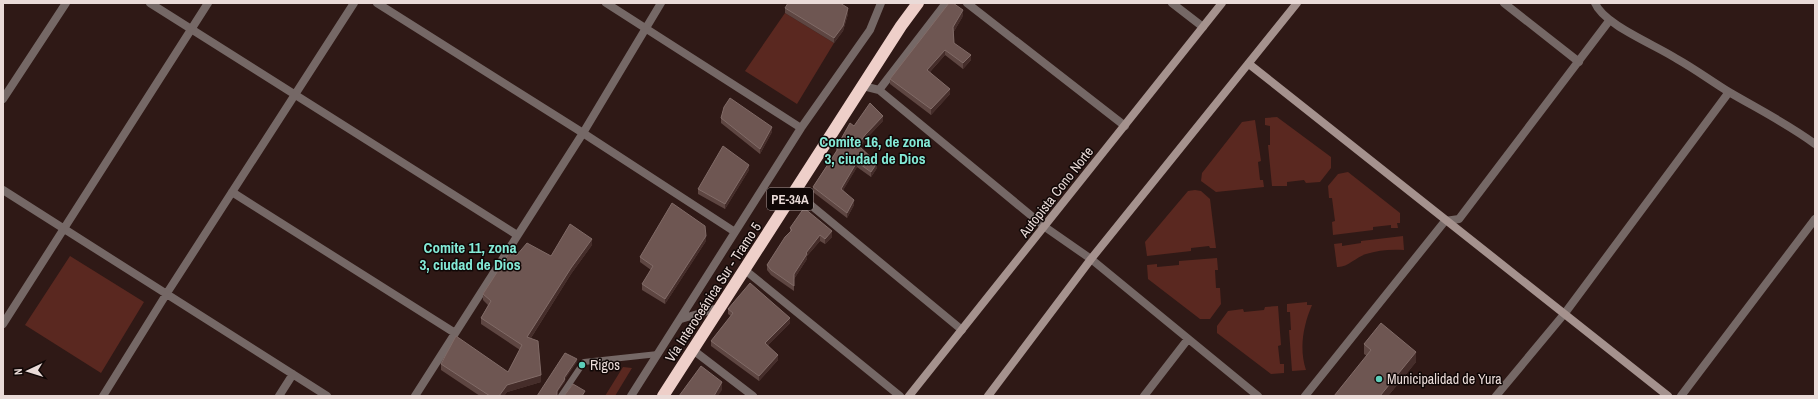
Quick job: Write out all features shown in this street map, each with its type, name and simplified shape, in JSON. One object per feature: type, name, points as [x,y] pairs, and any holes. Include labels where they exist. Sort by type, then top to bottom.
[{"type":"highway","name":"Vía Interoceánica Sur - Tramo 5","points":[[663,396],[918,3]]},
{"type":"main road","name":"Autopista Cono Norte","points":[[909,396],[1222,3]]},
{"type":"main road","points":[[988,396],[1090,259],[1298,3]]},
{"type":"main road","points":[[1249,64],[1445,221],[1565,313],[1668,396]]},
{"type":"street","points":[[3,99],[66,3]]},
{"type":"street","points":[[150,3],[517,235]]},
{"type":"street","points":[[3,324],[208,3]]},
{"type":"street","points":[[105,395],[167,293],[294,93],[354,3]]},
{"type":"street","points":[[377,3],[583,133],[735,232]]},
{"type":"street","points":[[606,3],[801,128]]},
{"type":"street","points":[[415,396],[583,133],[645,28],[662,3]]},
{"type":"street","points":[[631,396],[801,128],[870,30],[880,3]]},
{"type":"street","points":[[879,90],[946,3]]},
{"type":"street","points":[[967,3],[1125,126]]},
{"type":"street","points":[[1172,3],[1203,27]]},
{"type":"street","points":[[1504,3],[1579,62]]},
{"type":"street","points":[[1595,3],[1597,8],[1609,21],[1676,58],[1729,92],[1794,128],[1815,144]]},
{"type":"street","points":[[1305,396],[1445,221],[1459,219],[1609,21]]},
{"type":"street","points":[[863,86],[879,90],[1045,227],[1090,259],[1258,396]]},
{"type":"street","points":[[1496,396],[1565,313],[1729,92]]},
{"type":"street","points":[[3,190],[327,396]]},
{"type":"street","points":[[232,192],[455,333]]},
{"type":"street","points":[[795,192],[962,330]]},
{"type":"street","points":[[1681,396],[1815,219]]},
{"type":"street","points":[[744,270],[900,396]]},
{"type":"street","points":[[681,319],[721,307]]},
{"type":"street","points":[[1144,396],[1188,339]]},
{"type":"street","points":[[693,350],[753,396]]},
{"type":"street","points":[[279,396],[293,374]]},
{"type":"lane","points":[[562,396],[584,362],[658,354]]},
{"type":"shaded area","points":[[785,13],[834,43],[797,104],[745,71]]},
{"type":"shaded area","points":[[1277,117],[1331,157],[1331,168],[1320,182],[1306,183],[1304,180],[1287,182],[1287,186],[1272,186],[1268,145],[1270,145],[1270,126],[1265,125],[1265,118]]},
{"type":"shaded area","points":[[1255,120],[1261,161],[1258,162],[1260,180],[1263,180],[1264,187],[1216,192],[1201,181],[1202,173],[1242,122]]},
{"type":"shaded area","points":[[1348,172],[1400,213],[1400,223],[1397,223],[1398,228],[1391,228],[1391,225],[1373,227],[1373,230],[1333,235],[1332,222],[1335,221],[1332,198],[1329,198],[1328,186],[1338,174]]},
{"type":"shaded area","points":[[1188,191],[1201,191],[1210,199],[1216,248],[1210,248],[1209,246],[1191,248],[1191,251],[1147,256],[1145,242]]},
{"type":"shaded area","points":[[1403,236],[1404,250],[1385,250],[1362,255],[1344,266],[1337,267],[1334,244],[1342,243],[1342,246],[1361,243],[1361,241]]},
{"type":"shaded area","points":[[70,256],[144,302],[101,373],[25,325]]},
{"type":"shaded area","points":[[1217,258],[1218,270],[1215,270],[1216,288],[1220,288],[1221,304],[1210,319],[1200,319],[1148,279],[1147,265],[1157,264],[1157,267],[1179,265],[1179,261]]},
{"type":"shaded area","points":[[1307,302],[1307,305],[1312,305],[1304,329],[1302,346],[1306,370],[1292,371],[1289,330],[1291,330],[1290,312],[1287,312],[1287,304]]},
{"type":"shaded area","points":[[1278,306],[1281,345],[1278,346],[1280,364],[1284,364],[1284,373],[1271,374],[1217,333],[1217,326],[1228,311],[1243,309],[1244,312],[1264,310],[1265,307]]},
{"type":"shaded area","points":[[623,367],[632,368],[615,396],[605,396]]},
{"type":"building","points":[[788,3],[840,3],[848,8],[843,26],[834,38],[785,8]]},
{"type":"building","points":[[949,3],[953,3],[963,10],[953,27],[954,43],[971,55],[963,63],[945,50],[927,70],[950,89],[931,109],[890,79]]},
{"type":"building","points":[[730,98],[772,127],[760,149],[721,118],[724,107]]},
{"type":"building","points":[[870,103],[883,116],[865,135],[858,145],[877,163],[871,172],[857,162],[841,189],[854,200],[847,213],[813,187],[838,149],[836,148],[850,123],[854,126]]},
{"type":"building","points":[[723,146],[749,165],[725,204],[698,189]]},
{"type":"building","points":[[672,203],[705,226],[706,236],[665,299],[642,284],[653,266],[640,257]]},
{"type":"building","points":[[804,208],[832,231],[825,239],[820,235],[806,253],[807,254],[794,274],[794,286],[771,270],[767,265],[785,237],[792,230],[790,228]]},
{"type":"building","points":[[570,224],[592,239],[571,268],[527,337],[538,341],[541,375],[507,385],[499,396],[490,396],[441,364],[456,336],[508,372],[522,345],[481,318],[491,301],[483,294],[510,252],[516,256],[527,243],[551,256]]},
{"type":"building","points":[[750,283],[790,318],[765,343],[778,355],[759,376],[711,341],[733,313],[728,309]]},
{"type":"building","name":"Municipalidad de Yura","points":[[1381,323],[1416,352],[1380,396],[1334,396],[1371,350],[1364,344]]},
{"type":"building","points":[[565,353],[577,359],[557,391],[558,396],[537,396]]},
{"type":"building","points":[[701,366],[722,382],[714,396],[679,396]]},
{"type":"building","points":[[573,384],[585,391],[582,396],[564,396]]},
{"type":"place","name":"Rigos","points":[[582,365]]},
{"type":"place","name":"Municipalidad de Yura","points":[[1379,379]]},
{"type":"district","name":"Comite 16, de zona 3, ciudad de Dios","points":[[875,150]]},
{"type":"district","name":"Comite 11, zona 3, ciudad de Dios","points":[[470,256]]}]
